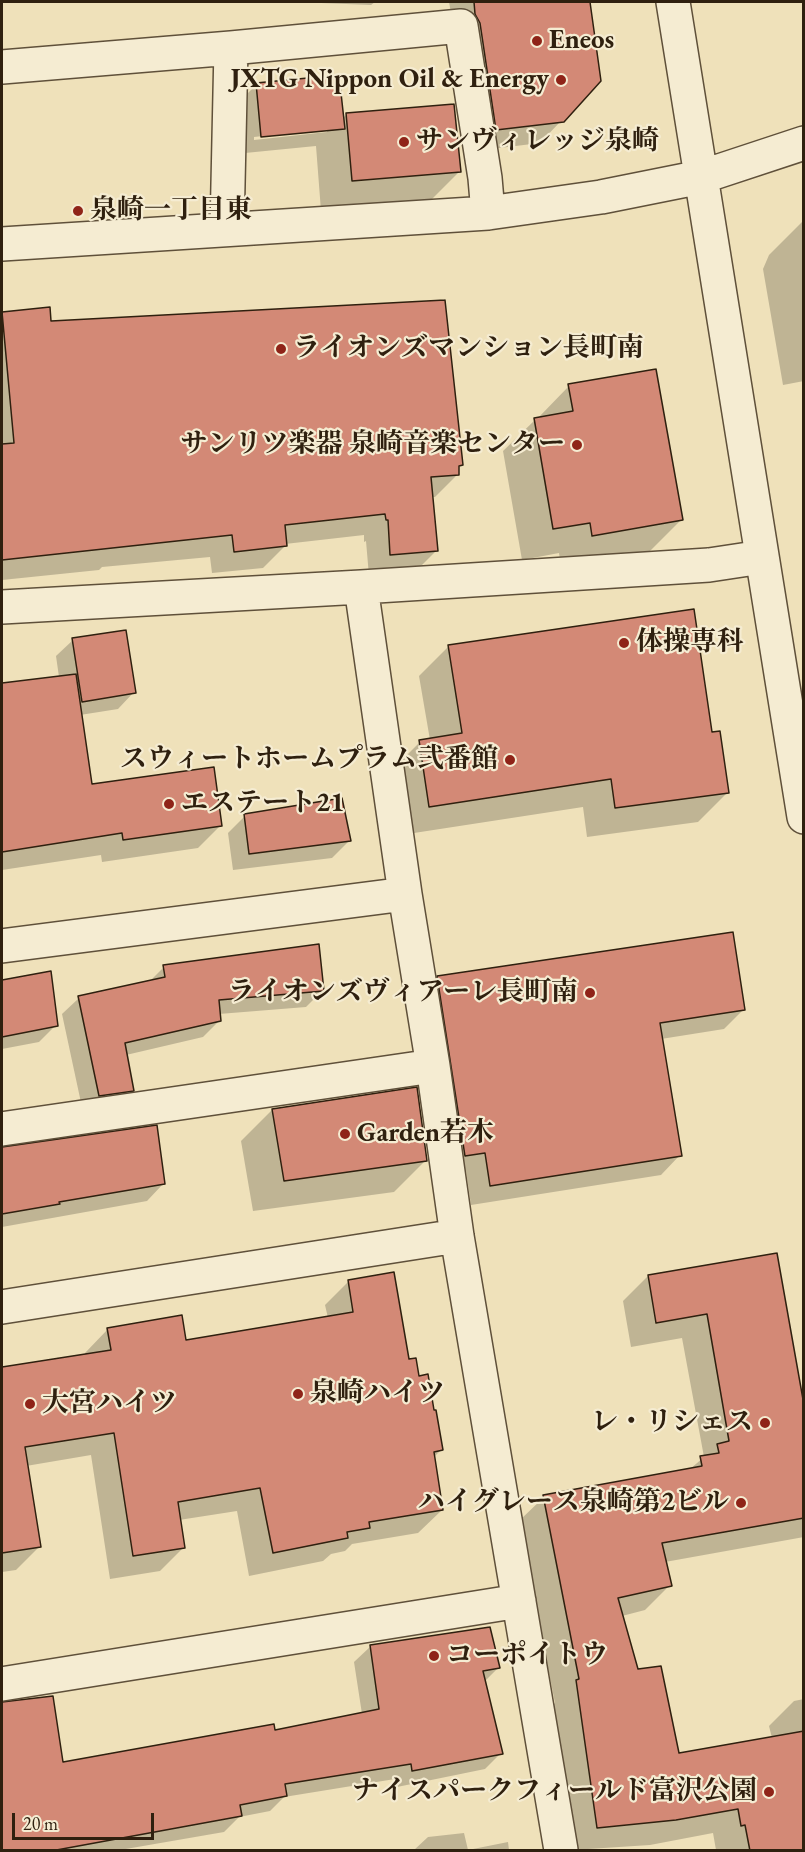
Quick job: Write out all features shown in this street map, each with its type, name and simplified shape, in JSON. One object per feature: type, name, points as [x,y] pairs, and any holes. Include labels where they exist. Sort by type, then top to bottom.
[{"type":"street","points":[[673,2],[804,817]]},
{"type":"street","points":[[2,67],[461,26],[485,178],[488,213]]},
{"type":"street","points":[[227,229],[231,48]]},
{"type":"street","points":[[2,244],[488,213],[601,197],[701,177],[804,143]]},
{"type":"street","points":[[2,607],[709,565],[762,557]]},
{"type":"street","points":[[361,587],[457,1236],[561,1851]]},
{"type":"street","points":[[2,946],[405,894]]},
{"type":"street","points":[[2,1129],[433,1066]]},
{"type":"street","points":[[2,1307],[457,1236]]},
{"type":"street","points":[[2,1684],[519,1601]]},
{"type":"building","name":"Eneos","points":[[474,2],[590,2],[601,81],[564,122],[496,130],[480,23],[475,14]]},
{"type":"building","points":[[339,75],[345,129],[261,137],[256,83]]},
{"type":"building","name":"サンヴィレッジ泉崎","points":[[454,104],[461,172],[352,181],[346,113]]},
{"type":"building","points":[[445,300],[463,465],[459,466],[459,475],[431,477],[438,551],[390,555],[388,520],[385,514],[285,525],[287,546],[234,552],[232,535],[2,560],[2,444],[14,443],[2,312],[50,307],[51,321]]},
{"type":"building","points":[[656,369],[683,520],[592,536],[590,523],[553,529],[534,418],[573,411],[568,384]]},
{"type":"building","points":[[694,609],[712,732],[720,731],[729,793],[615,808],[611,779],[429,807],[419,740],[462,733],[448,645]]},
{"type":"building","points":[[126,630],[136,693],[82,702],[72,638]]},
{"type":"building","points":[[76,674],[92,784],[214,767],[222,826],[123,840],[122,833],[2,852],[2,683]]},
{"type":"building","points":[[342,798],[351,841],[249,854],[244,814]]},
{"type":"building","points":[[733,932],[745,1010],[660,1023],[682,1156],[490,1186],[485,1153],[465,1156],[437,976]]},
{"type":"building","points":[[319,944],[324,991],[219,1000],[221,1021],[125,1043],[134,1091],[99,1096],[78,996],[165,977],[163,965]]},
{"type":"building","points":[[51,971],[58,1026],[2,1037],[2,980]]},
{"type":"building","name":"Garden若木","points":[[417,1087],[427,1161],[284,1181],[272,1109]]},
{"type":"building","points":[[157,1125],[165,1184],[2,1214],[2,1147]]},
{"type":"building","points":[[777,1253],[804,1405],[804,1518],[662,1543],[672,1586],[618,1598],[638,1669],[661,1666],[679,1753],[804,1731],[804,1851],[750,1851],[745,1825],[741,1826],[738,1809],[676,1820],[597,1828],[576,1680],[579,1679],[543,1495],[702,1466],[700,1456],[719,1453],[717,1444],[729,1441],[707,1314],[656,1323],[648,1275]]},
{"type":"building","points":[[394,1272],[409,1359],[416,1358],[419,1376],[428,1374],[434,1410],[436,1410],[443,1450],[434,1452],[443,1510],[369,1522],[370,1528],[347,1532],[348,1538],[273,1553],[260,1488],[178,1502],[185,1548],[133,1556],[114,1433],[25,1447],[41,1547],[2,1553],[2,1367],[111,1350],[107,1328],[182,1315],[186,1340],[353,1312],[348,1280]]},
{"type":"building","points":[[490,1627],[500,1668],[483,1671],[503,1754],[412,1771],[411,1764],[285,1784],[287,1796],[240,1805],[242,1816],[51,1851],[2,1851],[2,1702],[53,1696],[63,1762],[274,1724],[275,1730],[379,1709],[370,1645]]},
{"type":"place","name":"Eneos","points":[[537,41]]},
{"type":"place","name":"JXTG Nippon Oil & Energy","points":[[561,80]]},
{"type":"place","name":"サンヴィレッジ泉崎","points":[[404,142]]},
{"type":"place","name":"泉崎一丁目東","points":[[78,211]]},
{"type":"place","name":"ライオンズマンション長町南","points":[[281,349]]},
{"type":"place","name":"サンリツ楽器 泉崎音楽センター","points":[[577,445]]},
{"type":"place","name":"体操専科","points":[[624,643]]},
{"type":"place","name":"スウィートホームプラム弐番館","points":[[510,760]]},
{"type":"place","name":"エステート21","points":[[169,804]]},
{"type":"place","name":"ライオンズヴィアーレ長町南","points":[[590,993]]},
{"type":"place","name":"Garden若木","points":[[345,1134]]},
{"type":"place","name":"泉崎ハイツ","points":[[298,1394]]},
{"type":"place","name":"大宮ハイツ","points":[[30,1404]]},
{"type":"place","name":"レ・リシェス","points":[[765,1423]]},
{"type":"place","name":"ハイグレース泉崎第2ビル","points":[[741,1503]]},
{"type":"place","name":"コーポイトウ","points":[[434,1656]]},
{"type":"place","name":"ナイスパークフィールド富沢公園","points":[[769,1792]]}]
